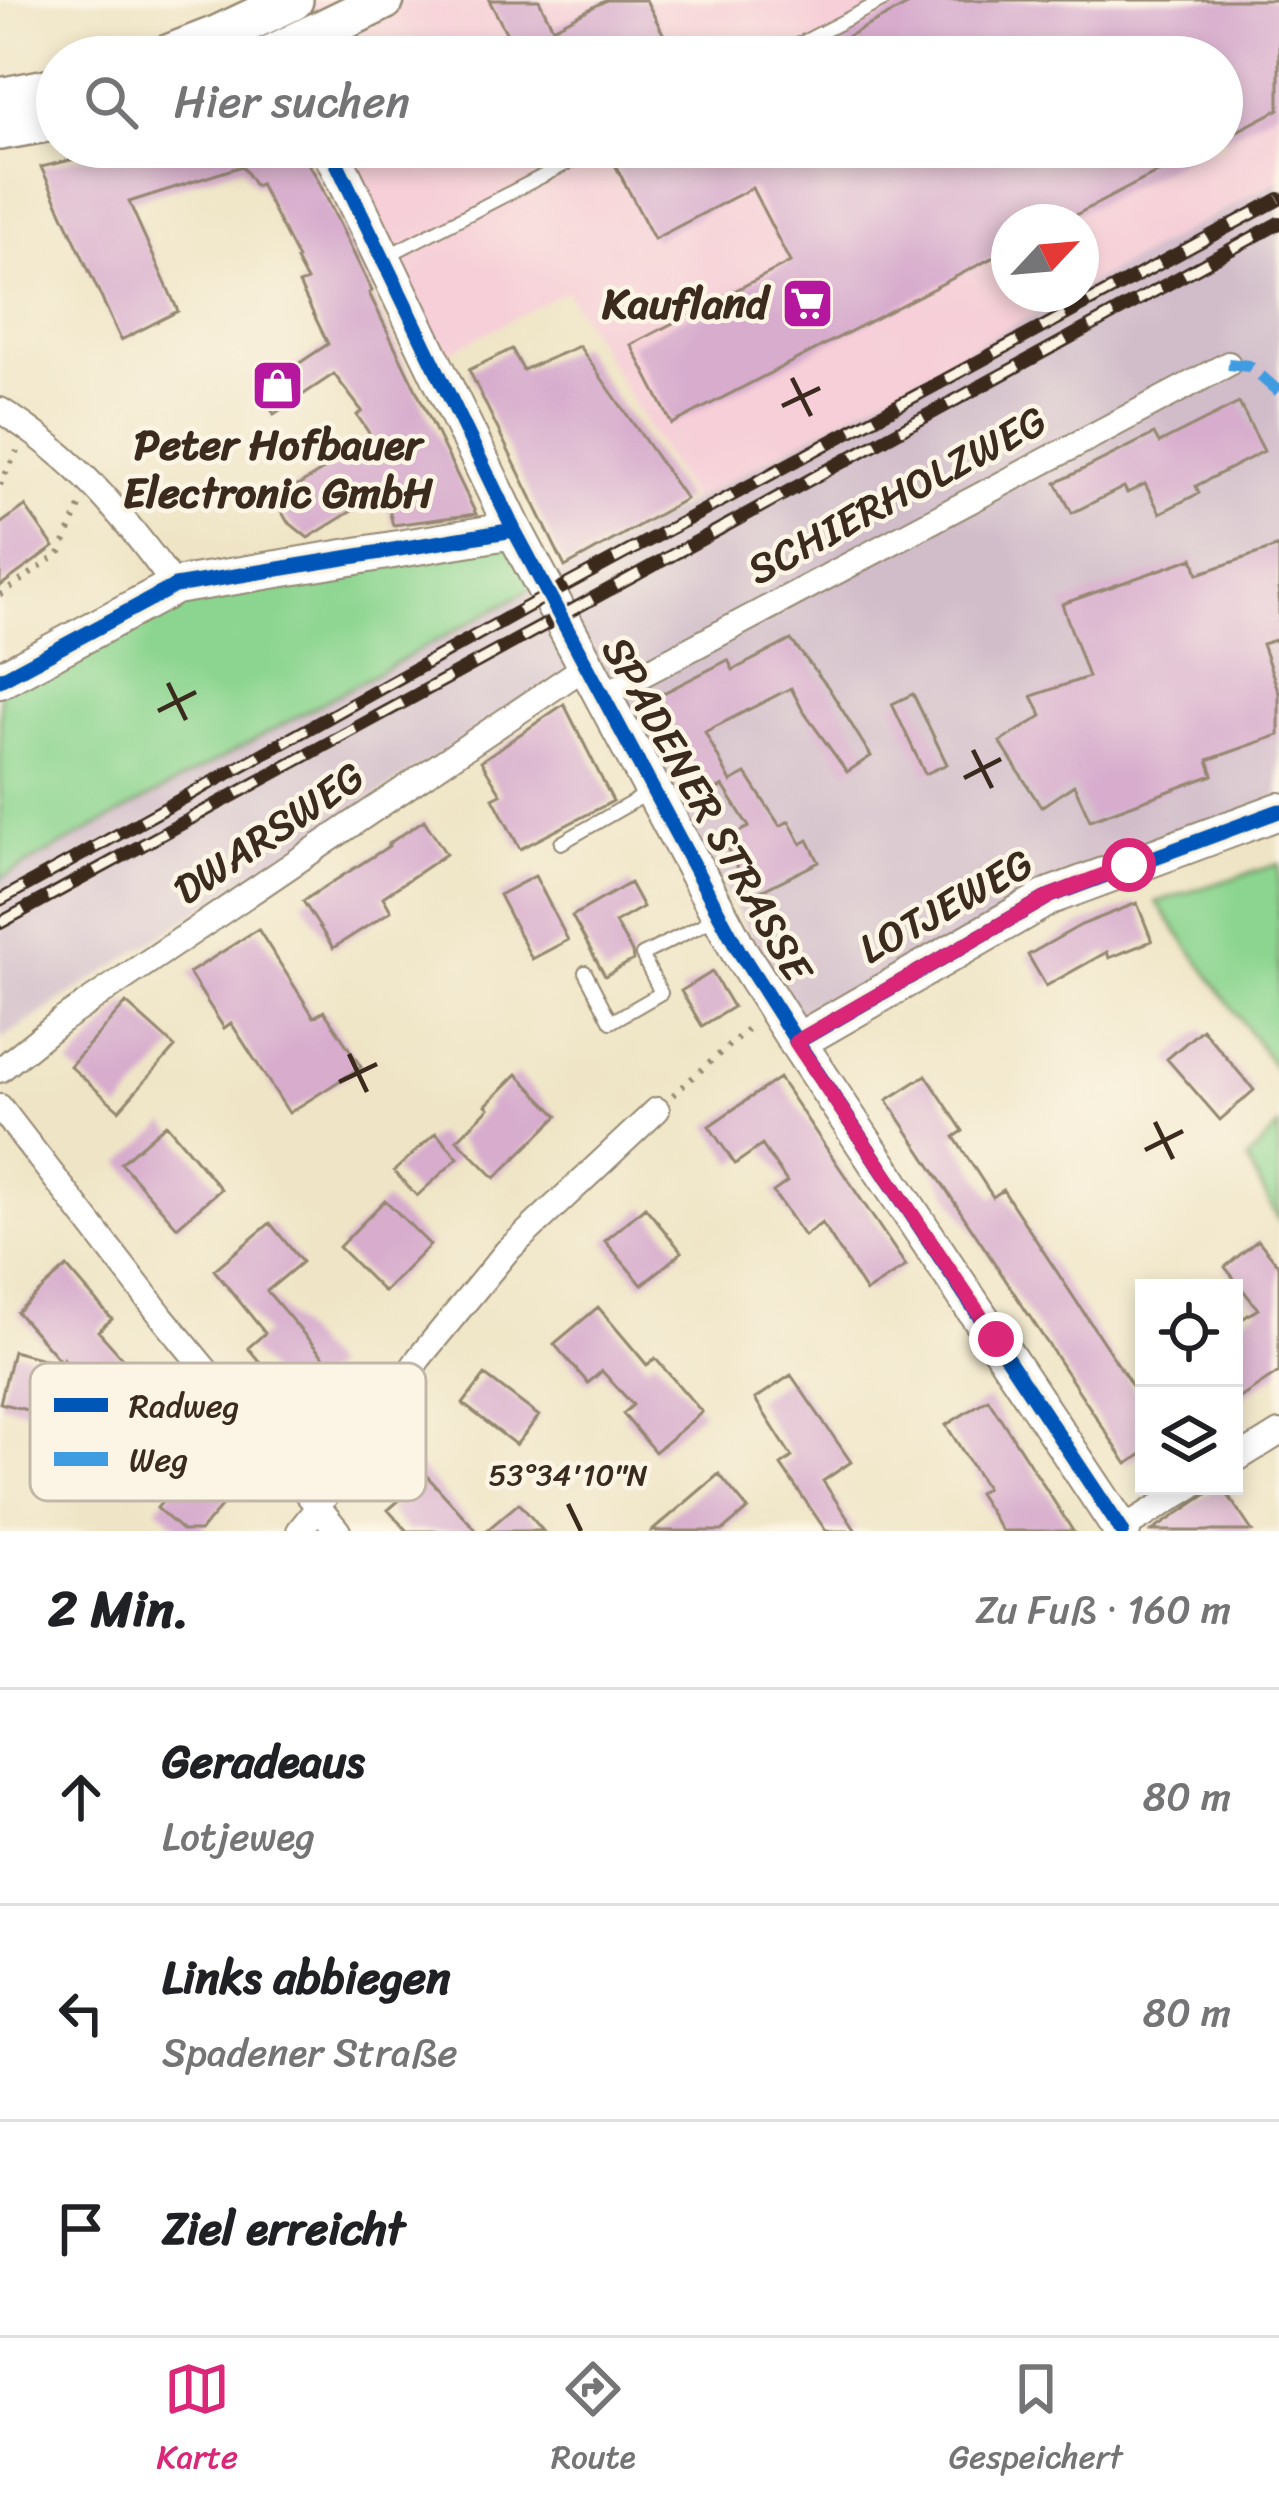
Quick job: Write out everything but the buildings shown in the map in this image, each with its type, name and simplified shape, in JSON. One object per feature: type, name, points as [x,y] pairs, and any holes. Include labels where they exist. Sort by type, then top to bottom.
[{"type":"main road","points":[[314,36],[384,0]]},
{"type":"main road","points":[[207,36],[274,4]]},
{"type":"main road","points":[[0,98],[36,90]]},
{"type":"main road","points":[[0,130],[36,124]]},
{"type":"street","points":[[274,4],[277,36]]},
{"type":"street","name":"SPADENER STRASSE","points":[[339,168],[514,530],[721,916],[796,1042],[1121,1530]]},
{"type":"street","name":"SCHIERHOLZWEG","points":[[594,681],[1228,364]]},
{"type":"street","points":[[0,410],[92,482],[175,586]]},
{"type":"street","points":[[0,680],[175,586],[514,530]]},
{"type":"street","name":"DWARSWEG","points":[[0,1070],[62,1021],[594,681]]},
{"type":"street","name":"LOTJEWEG","points":[[796,1042],[1050,896],[1279,811]]},
{"type":"street","points":[[0,1107],[200,1363]]},
{"type":"street","points":[[416,1363],[507,1251],[657,1110]]},
{"type":"street","points":[[1243,1455],[1279,1433]]},
{"type":"street","points":[[1121,1530],[1177,1495]]},
{"type":"street","points":[[313,1501],[338,1531]]},
{"type":"street","points":[[298,1531],[322,1501]]},
{"type":"lane","points":[[815,36],[884,0]]},
{"type":"lane","points":[[383,258],[558,168]]},
{"type":"lane","points":[[562,843],[653,790]]},
{"type":"lane","points":[[585,972],[610,1022],[662,993],[641,955],[721,916]]},
{"type":"path","points":[[0,485],[28,428]]},
{"type":"path","points":[[0,595],[59,554],[92,482]]},
{"type":"path","points":[[657,1110],[773,1006]]},
{"type":"shaded area","points":[[269,0],[1279,0],[1279,180],[1099,278],[1099,204],[991,204],[991,312],[1037,312],[691,500],[566,291],[439,357],[349,168],[1243,168],[1243,36],[286,36]]},
{"type":"shaded area","points":[[1279,180],[1279,795],[799,1023],[594,654],[0,1040],[0,879],[1037,312],[1099,312],[1099,278]]},
{"type":"green space","points":[[516,536],[542,583],[0,879],[0,691],[176,593]]},
{"type":"green space","points":[[1279,864],[1279,1073],[1156,902]]},
{"type":"green space","points":[[1279,1126],[1279,1221],[1247,1160]]},
{"type":"railway","points":[[0,900],[570,583],[1279,199]]},
{"type":"railway","points":[[0,923],[1279,223]]},
{"type":"marked path","points":[[1228,364],[1249,366],[1279,392]]},
{"type":"cycle path","points":[[339,168],[514,530],[739,951],[1122,1531]]},
{"type":"cycle path","points":[[0,680],[175,586],[514,530]]},
{"type":"cycle path","points":[[797,1042],[1050,896],[1279,811]]},
{"type":"place","name":"Kaufland","points":[[807,304]]},
{"type":"place","name":"Peter Hofbauer Electronic GmbH","points":[[278,386]]},
{"type":"route","points":[[996,1339],[796,1042],[1050,896],[1129,865]]}]
